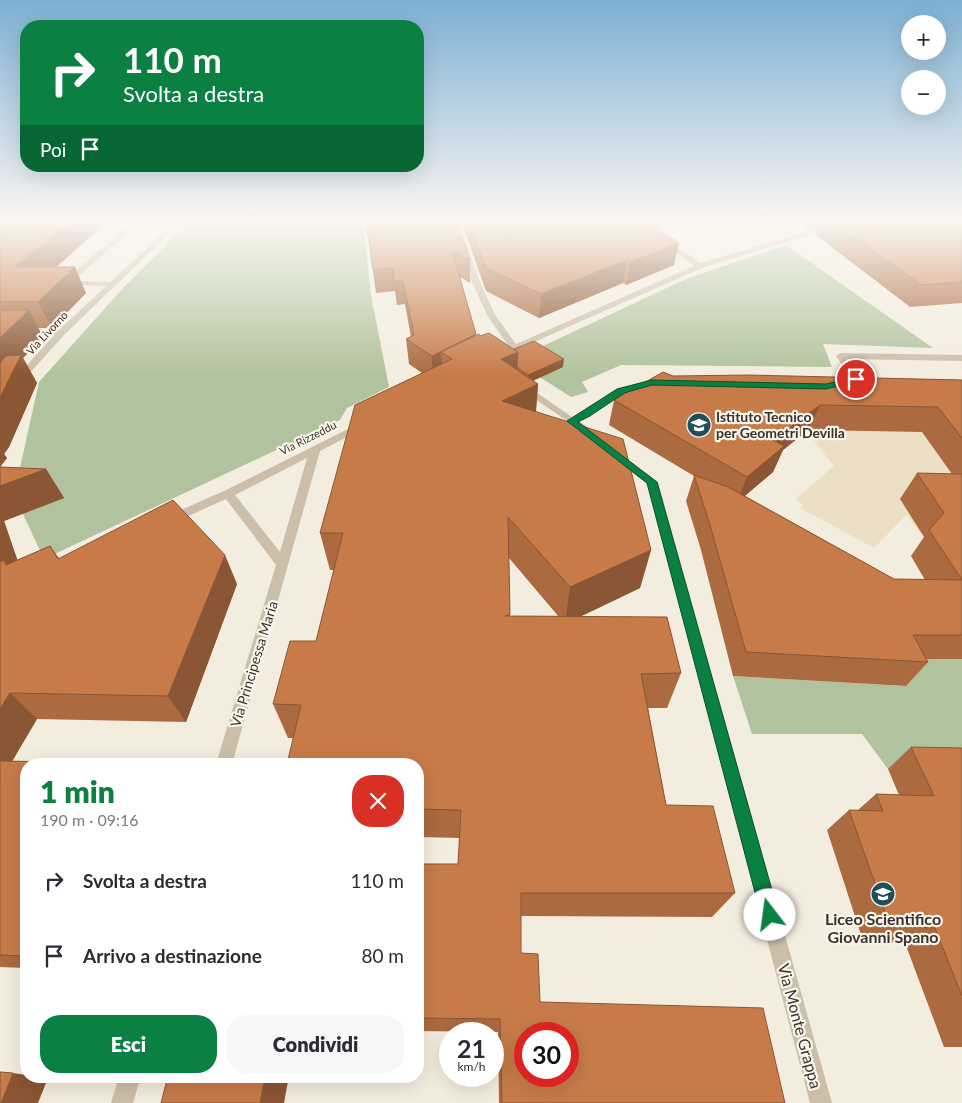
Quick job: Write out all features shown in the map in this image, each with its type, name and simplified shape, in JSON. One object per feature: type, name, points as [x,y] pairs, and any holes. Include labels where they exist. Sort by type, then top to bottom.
[{"type":"street","points":[[78,272],[66,283],[111,284]]},
{"type":"street","name":"Via Livorno","points":[[0,401],[62,333],[123,272]]},
{"type":"street","points":[[473,272],[491,315],[513,346]]},
{"type":"street","points":[[491,364],[513,346],[684,272]]},
{"type":"street","points":[[0,332],[62,333]]},
{"type":"street","points":[[885,380],[852,380],[840,356],[962,358]]},
{"type":"street","name":"Via Monte Grappa","points":[[511,378],[572,421],[652,482],[821,1103]]},
{"type":"street","points":[[572,421],[587,414],[620,391],[652,382],[661,382]]},
{"type":"street","name":"Via Rizzeddu","points":[[155,526],[228,494],[375,418]]},
{"type":"street","name":"Via Principessa Maria","points":[[226,758],[284,564],[315,449]]},
{"type":"street","points":[[228,494],[284,564]]},
{"type":"street","points":[[122,1103],[128,1083]]},
{"type":"green space","points":[[139,272],[369,272],[371,295],[389,387],[347,408],[340,420],[44,559],[14,495],[39,382]]},
{"type":"green space","points":[[705,272],[825,272],[933,348],[823,344],[832,367],[621,365],[582,382],[588,392],[571,397],[513,360],[686,279]]},
{"type":"green space","points":[[893,659],[962,659],[962,771],[888,769],[862,734],[752,734],[733,676],[905,686]]},
{"type":"shaded area","points":[[806,430],[922,432],[962,487],[962,534],[920,532],[906,515],[874,548],[800,508],[803,504],[795,500],[834,466]]},
{"type":"building","points":[[0,272],[69,272],[38,302],[0,302]]},
{"type":"building","points":[[393,272],[458,272],[476,334],[432,356],[406,339],[414,335],[403,281],[394,281]]},
{"type":"building","points":[[495,272],[595,272],[541,294]]},
{"type":"building","points":[[903,272],[962,272],[962,282],[921,285]]},
{"type":"building","points":[[0,310],[29,310],[0,338]]},
{"type":"building","points":[[489,333],[518,352],[501,359],[538,384],[502,401],[623,439],[651,550],[570,587],[508,517],[510,614],[505,616],[667,617],[681,673],[641,674],[666,805],[713,806],[735,893],[521,893],[521,953],[538,954],[540,1002],[763,1008],[785,1103],[502,1103],[502,1087],[504,1087],[504,1022],[500,1022],[500,1019],[424,1018],[424,864],[458,864],[461,810],[424,809],[424,758],[288,758],[301,705],[273,704],[290,641],[316,641],[343,533],[320,533],[355,405],[452,359],[441,352],[479,334],[480,336]]},
{"type":"building","points":[[534,341],[564,359],[528,375],[517,367],[518,352],[514,349]]},
{"type":"building","points":[[21,355],[0,398],[0,363],[6,356]]},
{"type":"building","points":[[663,372],[673,376],[747,375],[962,380],[962,438],[938,407],[820,405],[773,440],[784,446],[747,477],[614,400]]},
{"type":"building","points":[[0,467],[46,469],[0,486]]},
{"type":"building","points":[[917,473],[962,474],[962,580],[929,530],[944,513]]},
{"type":"building","points":[[694,475],[728,487],[894,579],[962,580],[962,635],[913,635],[928,662],[746,652]]},
{"type":"building","points":[[173,500],[225,555],[168,696],[10,693],[0,709],[0,562],[4,560],[6,565],[50,546],[58,559]]},
{"type":"building","points":[[911,747],[962,748],[962,996],[935,928],[890,926],[849,810],[883,811],[876,794],[934,796]]},
{"type":"building","points":[[0,761],[20,761],[20,956],[0,955]]},
{"type":"building","points":[[0,1072],[13,1073],[1,1103],[0,1103]]},
{"type":"building","points":[[166,1083],[264,1083],[260,1103],[161,1103]]},
{"type":"place","name":"Istituto Tecnico per Geometri Devilla","points":[[699,425]]},
{"type":"place","name":"Liceo Scientifico Giovanni Spano","points":[[883,894]]},
{"type":"route","points":[[770,915],[652,482],[572,421],[587,414],[620,391],[652,382],[826,387],[856,379]]}]
